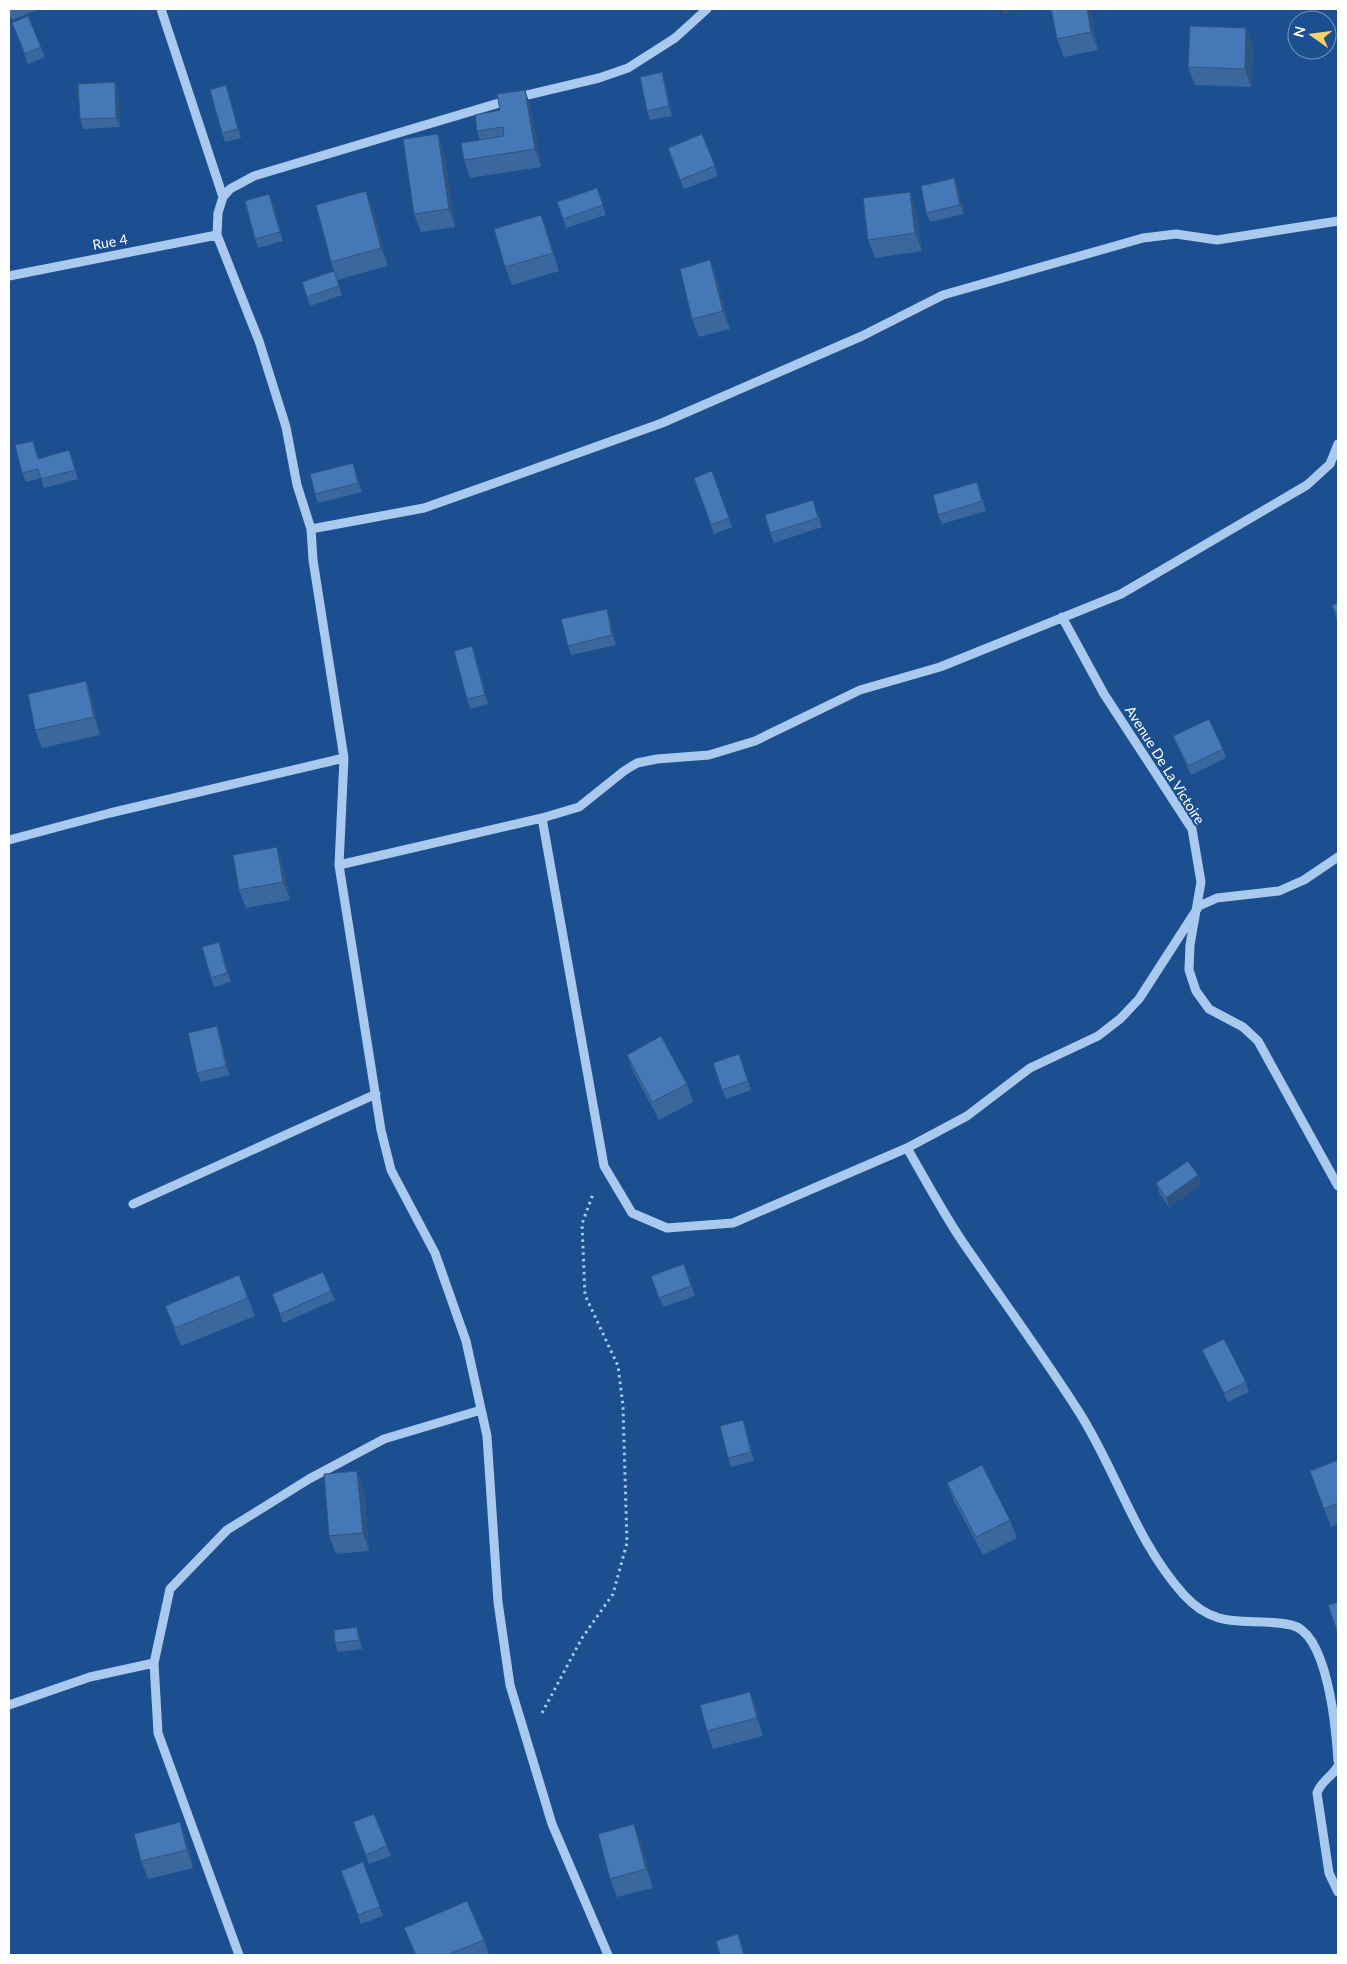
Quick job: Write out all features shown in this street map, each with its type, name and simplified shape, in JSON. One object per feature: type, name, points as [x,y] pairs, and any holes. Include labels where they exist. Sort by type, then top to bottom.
[{"type":"street","points":[[161,9],[223,197]]},
{"type":"street","points":[[608,1955],[552,1824],[510,1685],[498,1602],[487,1436],[466,1340],[435,1253],[391,1170],[381,1130],[340,865],[344,758],[313,560],[311,529],[297,485],[286,427],[260,341],[217,235],[218,213],[223,197],[230,189],[270,170],[519,97],[599,78],[628,68],[675,38],[707,9]]},
{"type":"street","points":[[311,529],[424,508],[662,423],[862,336],[943,294],[1143,238],[1176,234],[1216,240],[1338,221]]},
{"type":"street","name":"Rue 4","points":[[9,276],[217,235]]},
{"type":"street","points":[[340,865],[542,818],[579,807],[624,770],[636,763],[726,751],[754,741],[860,690],[940,667],[1121,594],[1179,558],[1307,485],[1330,464],[1338,444]]},
{"type":"street","name":"Avenue De La Victoire","points":[[1062,617],[1104,694],[1192,829],[1201,882],[1199,906],[1190,945],[1189,970],[1196,991],[1209,1009],[1237,1023],[1258,1041],[1338,1186]]},
{"type":"street","points":[[9,840],[110,813],[344,758]]},
{"type":"street","points":[[542,818],[604,1166],[632,1213],[667,1228],[733,1223],[907,1148],[967,1116],[1030,1068],[1098,1036],[1120,1019],[1139,999],[1199,906],[1217,898],[1279,891],[1304,880],[1338,857]]},
{"type":"street","points":[[133,1204],[376,1094]]},
{"type":"street","points":[[907,1148],[961,1239],[1080,1414],[1156,1560],[1184,1594],[1199,1610],[1211,1617],[1294,1625],[1314,1642],[1326,1674],[1338,1762]]},
{"type":"street","points":[[239,1955],[158,1733],[154,1663],[170,1589],[226,1530],[309,1479],[384,1439],[481,1410]]},
{"type":"street","points":[[9,1705],[90,1677],[154,1663]]},
{"type":"street","points":[[1338,1766],[1334,1774],[1320,1785],[1317,1793],[1330,1873],[1338,1892]]},
{"type":"path","points":[[540,1715],[582,1638],[613,1594],[627,1543],[623,1406],[618,1366],[585,1295],[582,1224],[604,1166]]},
{"type":"building","points":[[1051,9],[1087,9],[1091,32],[1057,39]]},
{"type":"building","points":[[28,16],[41,47],[25,54],[12,23]]},
{"type":"building","points":[[1190,26],[1246,28],[1245,69],[1188,67]]},
{"type":"building","points":[[662,72],[669,106],[647,111],[640,77]]},
{"type":"building","points":[[115,82],[116,118],[80,119],[78,84]]},
{"type":"building","points":[[226,85],[238,129],[222,133],[210,90]]},
{"type":"building","points":[[525,90],[535,149],[464,160],[461,143],[504,136],[503,127],[477,131],[475,115],[500,110],[497,94]]},
{"type":"building","points":[[438,134],[449,209],[414,214],[403,139]]},
{"type":"building","points":[[702,134],[715,166],[680,180],[668,148]]},
{"type":"building","points":[[954,178],[960,205],[926,213],[921,186]]},
{"type":"building","points":[[597,188],[603,205],[563,219],[557,202]]},
{"type":"building","points":[[366,191],[381,248],[331,262],[316,205]]},
{"type":"building","points":[[910,192],[915,233],[868,240],[863,198]]},
{"type":"building","points":[[269,194],[280,232],[255,239],[245,201]]},
{"type":"building","points":[[541,215],[553,253],[505,267],[494,229]]},
{"type":"building","points":[[710,260],[723,311],[692,319],[680,269]]},
{"type":"building","points":[[334,271],[339,286],[307,297],[302,282]]},
{"type":"building","points":[[33,441],[38,459],[69,450],[75,470],[41,479],[38,469],[22,473],[15,445]]},
{"type":"building","points":[[353,463],[358,483],[315,494],[310,474]]},
{"type":"building","points":[[712,471],[729,518],[711,525],[694,478]]},
{"type":"building","points":[[977,482],[982,501],[938,515],[933,495]]},
{"type":"building","points":[[813,500],[818,518],[770,533],[765,515]]},
{"type":"building","points":[[1338,602],[1338,616],[1332,606]]},
{"type":"building","points":[[607,609],[612,635],[568,646],[561,619]]},
{"type":"building","points":[[472,646],[485,695],[467,699],[454,651]]},
{"type":"building","points":[[86,681],[94,717],[35,730],[28,694]]},
{"type":"building","points":[[1209,719],[1223,749],[1188,766],[1173,736]]},
{"type":"building","points":[[277,847],[283,882],[239,890],[233,855]]},
{"type":"building","points":[[219,942],[227,973],[211,978],[202,947]]},
{"type":"building","points":[[217,1026],[226,1066],[197,1073],[188,1033]]},
{"type":"building","points":[[661,1036],[687,1084],[652,1102],[627,1055]]},
{"type":"building","points":[[739,1054],[748,1081],[722,1090],[713,1063]]},
{"type":"building","points":[[1188,1161],[1198,1175],[1166,1198],[1156,1183]]},
{"type":"building","points":[[684,1264],[691,1286],[659,1298],[651,1276]]},
{"type":"building","points":[[323,1272],[331,1291],[280,1314],[272,1294]]},
{"type":"building","points":[[239,1275],[248,1298],[175,1328],[165,1306]]},
{"type":"building","points":[[1224,1339],[1246,1382],[1224,1393],[1202,1350]]},
{"type":"building","points":[[743,1420],[751,1452],[728,1458],[720,1426]]},
{"type":"building","points":[[1338,1460],[1338,1503],[1324,1509],[1310,1471]]},
{"type":"building","points":[[982,1465],[1010,1520],[976,1537],[947,1483]]},
{"type":"building","points":[[357,1471],[363,1533],[329,1536],[324,1474]]},
{"type":"building","points":[[1338,1602],[1338,1634],[1328,1605]]},
{"type":"building","points":[[357,1627],[359,1640],[335,1643],[334,1630]]},
{"type":"building","points":[[750,1692],[757,1718],[707,1731],[700,1705]]},
{"type":"building","points":[[374,1814],[387,1846],[366,1855],[353,1822]]},
{"type":"building","points":[[180,1822],[187,1850],[141,1861],[134,1834]]},
{"type":"building","points":[[634,1824],[646,1869],[610,1879],[598,1834]]},
{"type":"building","points":[[363,1862],[380,1907],[358,1915],[341,1871]]},
{"type":"building","points":[[467,1901],[484,1940],[447,1955],[416,1955],[404,1928]]},
{"type":"building","points":[[738,1934],[744,1955],[720,1955],[716,1941]]}]
